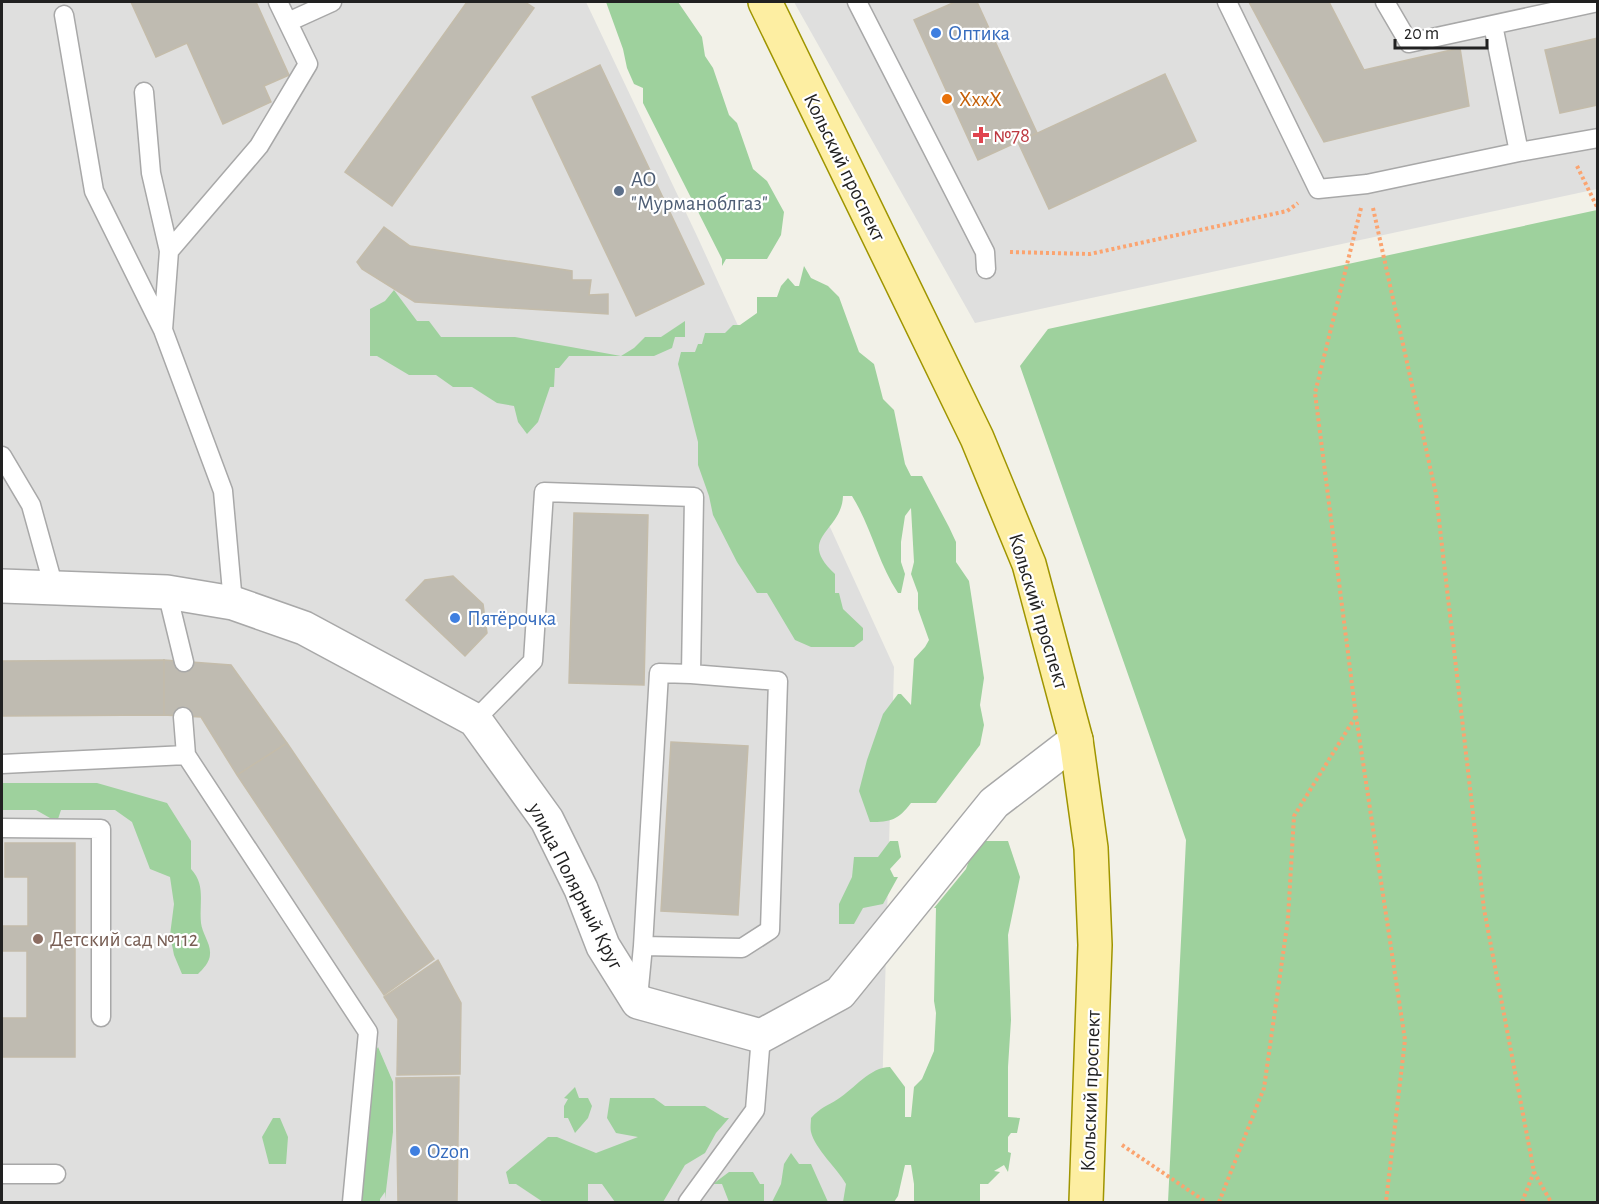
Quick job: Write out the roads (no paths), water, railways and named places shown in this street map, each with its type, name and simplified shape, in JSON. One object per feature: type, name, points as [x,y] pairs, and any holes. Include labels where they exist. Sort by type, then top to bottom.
[{"type":"main road","name":"Кольский проспект","points":[[765,2],[976,438],[1029,564],[1076,740],[1090,848],[1095,945],[1086,1203]]},
{"type":"street","name":"улица Полярный Круг","points":[[2,586],[167,592],[234,603],[304,628],[475,720],[547,820],[581,889],[603,946],[638,1002]]},
{"type":"street","points":[[638,1002],[760,1036],[840,993],[994,803],[1076,740]]},
{"type":"lane","points":[[169,251],[259,146],[308,64],[278,2]]},
{"type":"lane","points":[[288,22],[332,2]]},
{"type":"lane","points":[[857,2],[985,260]]},
{"type":"lane","points":[[1227,2],[1318,189],[1367,184],[1598,138]]},
{"type":"lane","points":[[1385,2],[1408,43],[1598,2]]},
{"type":"lane","points":[[64,15],[94,191],[163,330],[223,491],[234,603]]},
{"type":"lane","points":[[1493,25],[1519,152]]},
{"type":"lane","points":[[144,92],[151,173],[169,251],[163,330]]},
{"type":"lane","points":[[2,456],[31,505],[54,588]]},
{"type":"lane","points":[[475,720],[533,661],[544,492],[694,497],[691,674]]},
{"type":"lane","points":[[167,592],[184,662]]},
{"type":"lane","points":[[638,1002],[659,673],[778,681],[770,930],[741,948],[643,946]]},
{"type":"lane","points":[[183,717],[186,755],[368,1032],[352,1203]]},
{"type":"lane","points":[[2,764],[186,755]]},
{"type":"lane","points":[[2,828],[101,829],[101,1017]]},
{"type":"lane","points":[[688,1203],[755,1110],[760,1036]]},
{"type":"lane","points":[[2,1174],[56,1174]]},
{"type":"place","name":"Оптика","points":[[936,33]]},
{"type":"place","name":"XxxX","points":[[947,99]]},
{"type":"place","name":"№78","points":[[981,135]]},
{"type":"place","name":"AO \"Мурманоблгаз\"","points":[[619,191]]},
{"type":"place","name":"Пятёрочка","points":[[455,618]]},
{"type":"place","name":"Детский сад №112","points":[[38,939]]},
{"type":"place","name":"Ozon","points":[[415,1151]]}]
